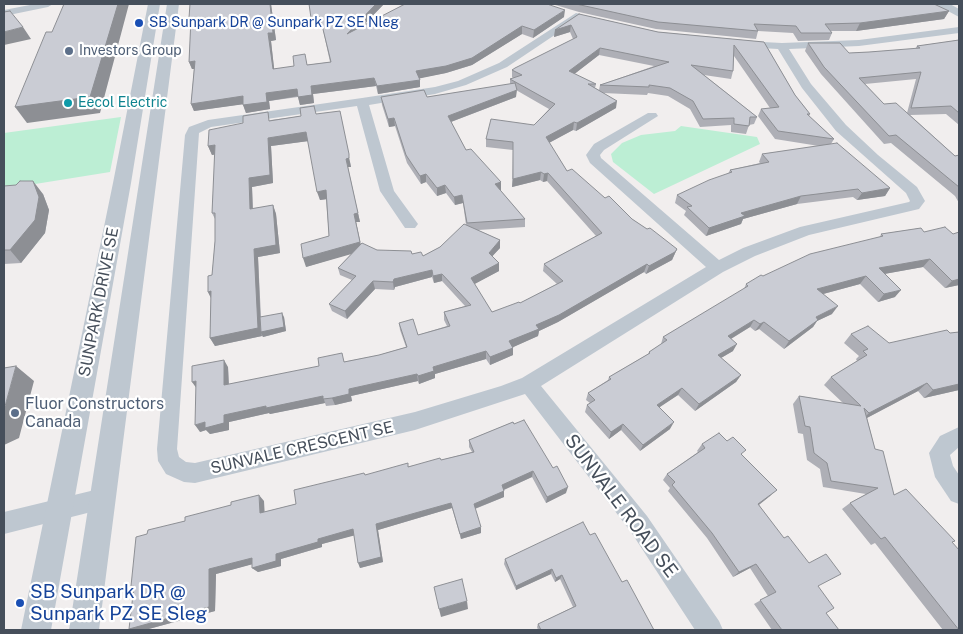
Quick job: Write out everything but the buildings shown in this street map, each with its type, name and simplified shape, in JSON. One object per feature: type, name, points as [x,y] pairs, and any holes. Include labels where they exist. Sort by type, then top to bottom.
[{"type":"street","points":[[4,13],[48,4]]},
{"type":"street","name":"SUNPARK DRIVE SE","points":[[36,630],[122,183],[154,4]]},
{"type":"street","name":"SUNPARK DRIVE SE","points":[[84,630],[173,4]]},
{"type":"street","points":[[942,4],[959,13]]},
{"type":"street","name":"SUNVALE CRESCENT SE","points":[[559,11],[580,17],[503,65],[485,74],[435,90],[208,124],[192,132],[167,449],[169,461],[174,467],[184,472],[195,473],[415,421],[529,384],[634,321],[717,268],[749,252],[805,231],[914,206],[918,201],[912,190],[873,158],[841,128],[806,86],[782,46]]},
{"type":"street","points":[[728,42],[782,46],[859,44],[959,30]]},
{"type":"street","points":[[362,102],[387,191],[410,224]]},
{"type":"street","points":[[652,116],[599,147],[593,155],[600,165],[717,268]]},
{"type":"street","name":"SUNVALE ROAD SE","points":[[529,384],[541,402],[639,524],[710,630]]},
{"type":"street","points":[[959,436],[947,443],[939,453],[943,470],[959,493]]},
{"type":"street","points":[[4,523],[103,499]]},
{"type":"green space","points":[[121,117],[110,172],[4,189],[4,133]]},
{"type":"green space","points":[[681,126],[757,137],[760,144],[654,194],[613,162],[611,154],[622,143],[641,135],[675,131]]},
{"type":"place","name":"SB Sunpark DR @ Sunpark PZ SE Nleg","points":[[139,23]]},
{"type":"place","name":"Investors Group","points":[[69,51]]},
{"type":"place","name":"Eecol Electric","points":[[68,103]]},
{"type":"place","name":"Fluor Constructors Canada","points":[[15,413]]},
{"type":"place","name":"SB Sunpark DR @ Sunpark PZ SE Sleg","points":[[20,603]]}]
